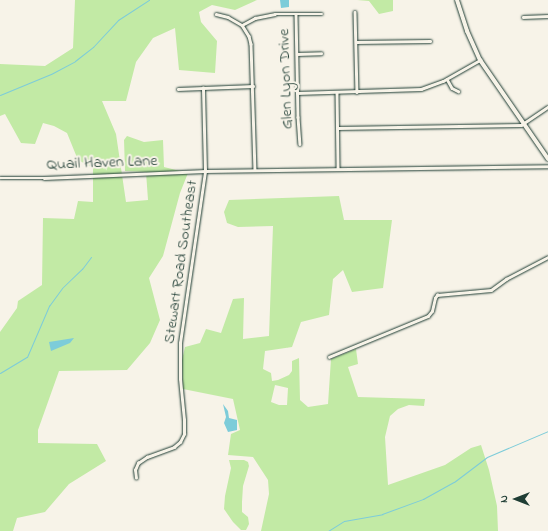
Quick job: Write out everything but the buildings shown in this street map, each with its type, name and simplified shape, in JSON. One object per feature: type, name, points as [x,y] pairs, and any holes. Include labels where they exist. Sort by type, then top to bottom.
[{"type":"main road","points":[[457,0],[466,29],[480,60],[548,159]]},
{"type":"street","points":[[355,12],[357,92]]},
{"type":"street","points":[[216,14],[228,17],[242,25],[252,44],[255,170]]},
{"type":"street","name":"Glen Lyon Drive","points":[[296,14],[297,93],[300,144]]},
{"type":"street","points":[[242,25],[255,18],[265,15],[322,14]]},
{"type":"street","points":[[523,17],[548,16]]},
{"type":"street","points":[[356,42],[430,41]]},
{"type":"street","points":[[297,54],[321,53]]},
{"type":"street","points":[[297,93],[415,90],[432,86],[480,60]]},
{"type":"street","points":[[447,79],[452,88],[458,91]]},
{"type":"street","points":[[178,89],[253,86]]},
{"type":"street","points":[[203,88],[205,171]]},
{"type":"street","points":[[337,92],[338,168]]},
{"type":"street","points":[[338,128],[523,124],[548,107]]},
{"type":"street","name":"Stewart Road Southeast","points":[[136,478],[135,470],[138,463],[148,456],[174,447],[180,442],[184,434],[180,379],[180,344],[205,171],[548,166]]},
{"type":"street","name":"Quail Haven Lane","points":[[0,178],[44,178],[205,171]]},
{"type":"street","points":[[329,357],[428,316],[432,311],[434,298],[437,295],[490,290],[506,279],[548,257]]},
{"type":"green space","points":[[75,0],[257,0],[235,10],[212,5],[199,12],[201,22],[217,41],[215,73],[179,70],[175,28],[153,38],[136,62],[126,101],[102,101],[116,134],[126,202],[148,200],[146,172],[125,171],[124,140],[127,136],[144,142],[163,140],[164,167],[188,173],[180,193],[163,256],[149,278],[160,320],[150,343],[127,370],[59,371],[38,430],[38,443],[97,444],[106,461],[69,484],[45,512],[17,518],[13,531],[0,531],[0,332],[17,308],[18,301],[42,285],[43,218],[74,219],[78,201],[93,202],[93,168],[78,160],[67,133],[54,126],[43,123],[35,144],[21,143],[5,114],[0,116],[0,64],[45,66],[73,48]]},
{"type":"green space","points":[[357,0],[393,0],[393,11],[379,14],[369,1]]},
{"type":"green space","points":[[339,196],[344,220],[392,220],[383,288],[352,292],[343,270],[333,279],[329,315],[301,322],[292,347],[265,351],[263,369],[271,373],[272,381],[278,380],[289,375],[292,371],[292,361],[299,358],[300,400],[308,407],[328,404],[331,359],[356,349],[358,364],[348,367],[358,397],[425,399],[424,406],[409,405],[398,409],[390,416],[385,437],[388,485],[445,465],[471,448],[481,445],[489,470],[497,506],[498,531],[261,531],[269,494],[268,480],[253,457],[228,455],[231,434],[240,430],[233,399],[183,389],[182,360],[185,347],[200,343],[206,329],[221,333],[233,299],[244,298],[243,339],[269,336],[273,226],[238,227],[227,223],[224,212],[229,200]],"holes":[[[275,385],[288,388],[287,405],[279,405],[271,402]]]},
{"type":"green space","points":[[229,460],[244,460],[248,462],[249,466],[243,486],[242,502],[242,512],[248,517],[249,524],[246,530],[241,530],[224,509],[225,496],[231,468]]},
{"type":"water","points":[[280,0],[289,0],[289,7],[281,8]]},
{"type":"water","points":[[74,338],[70,343],[51,351],[49,342]]},
{"type":"water","points":[[223,404],[228,411],[229,418],[237,420],[237,430],[228,432],[224,423],[226,417]]},
{"type":"waterway","points":[[0,95],[51,74],[75,61],[93,47],[118,20],[149,0]]},
{"type":"waterway","points":[[0,373],[27,357],[49,306],[62,288],[82,269],[91,257]]},
{"type":"waterway","points":[[328,531],[344,521],[382,514],[423,499],[454,482],[487,457],[548,431]]}]
